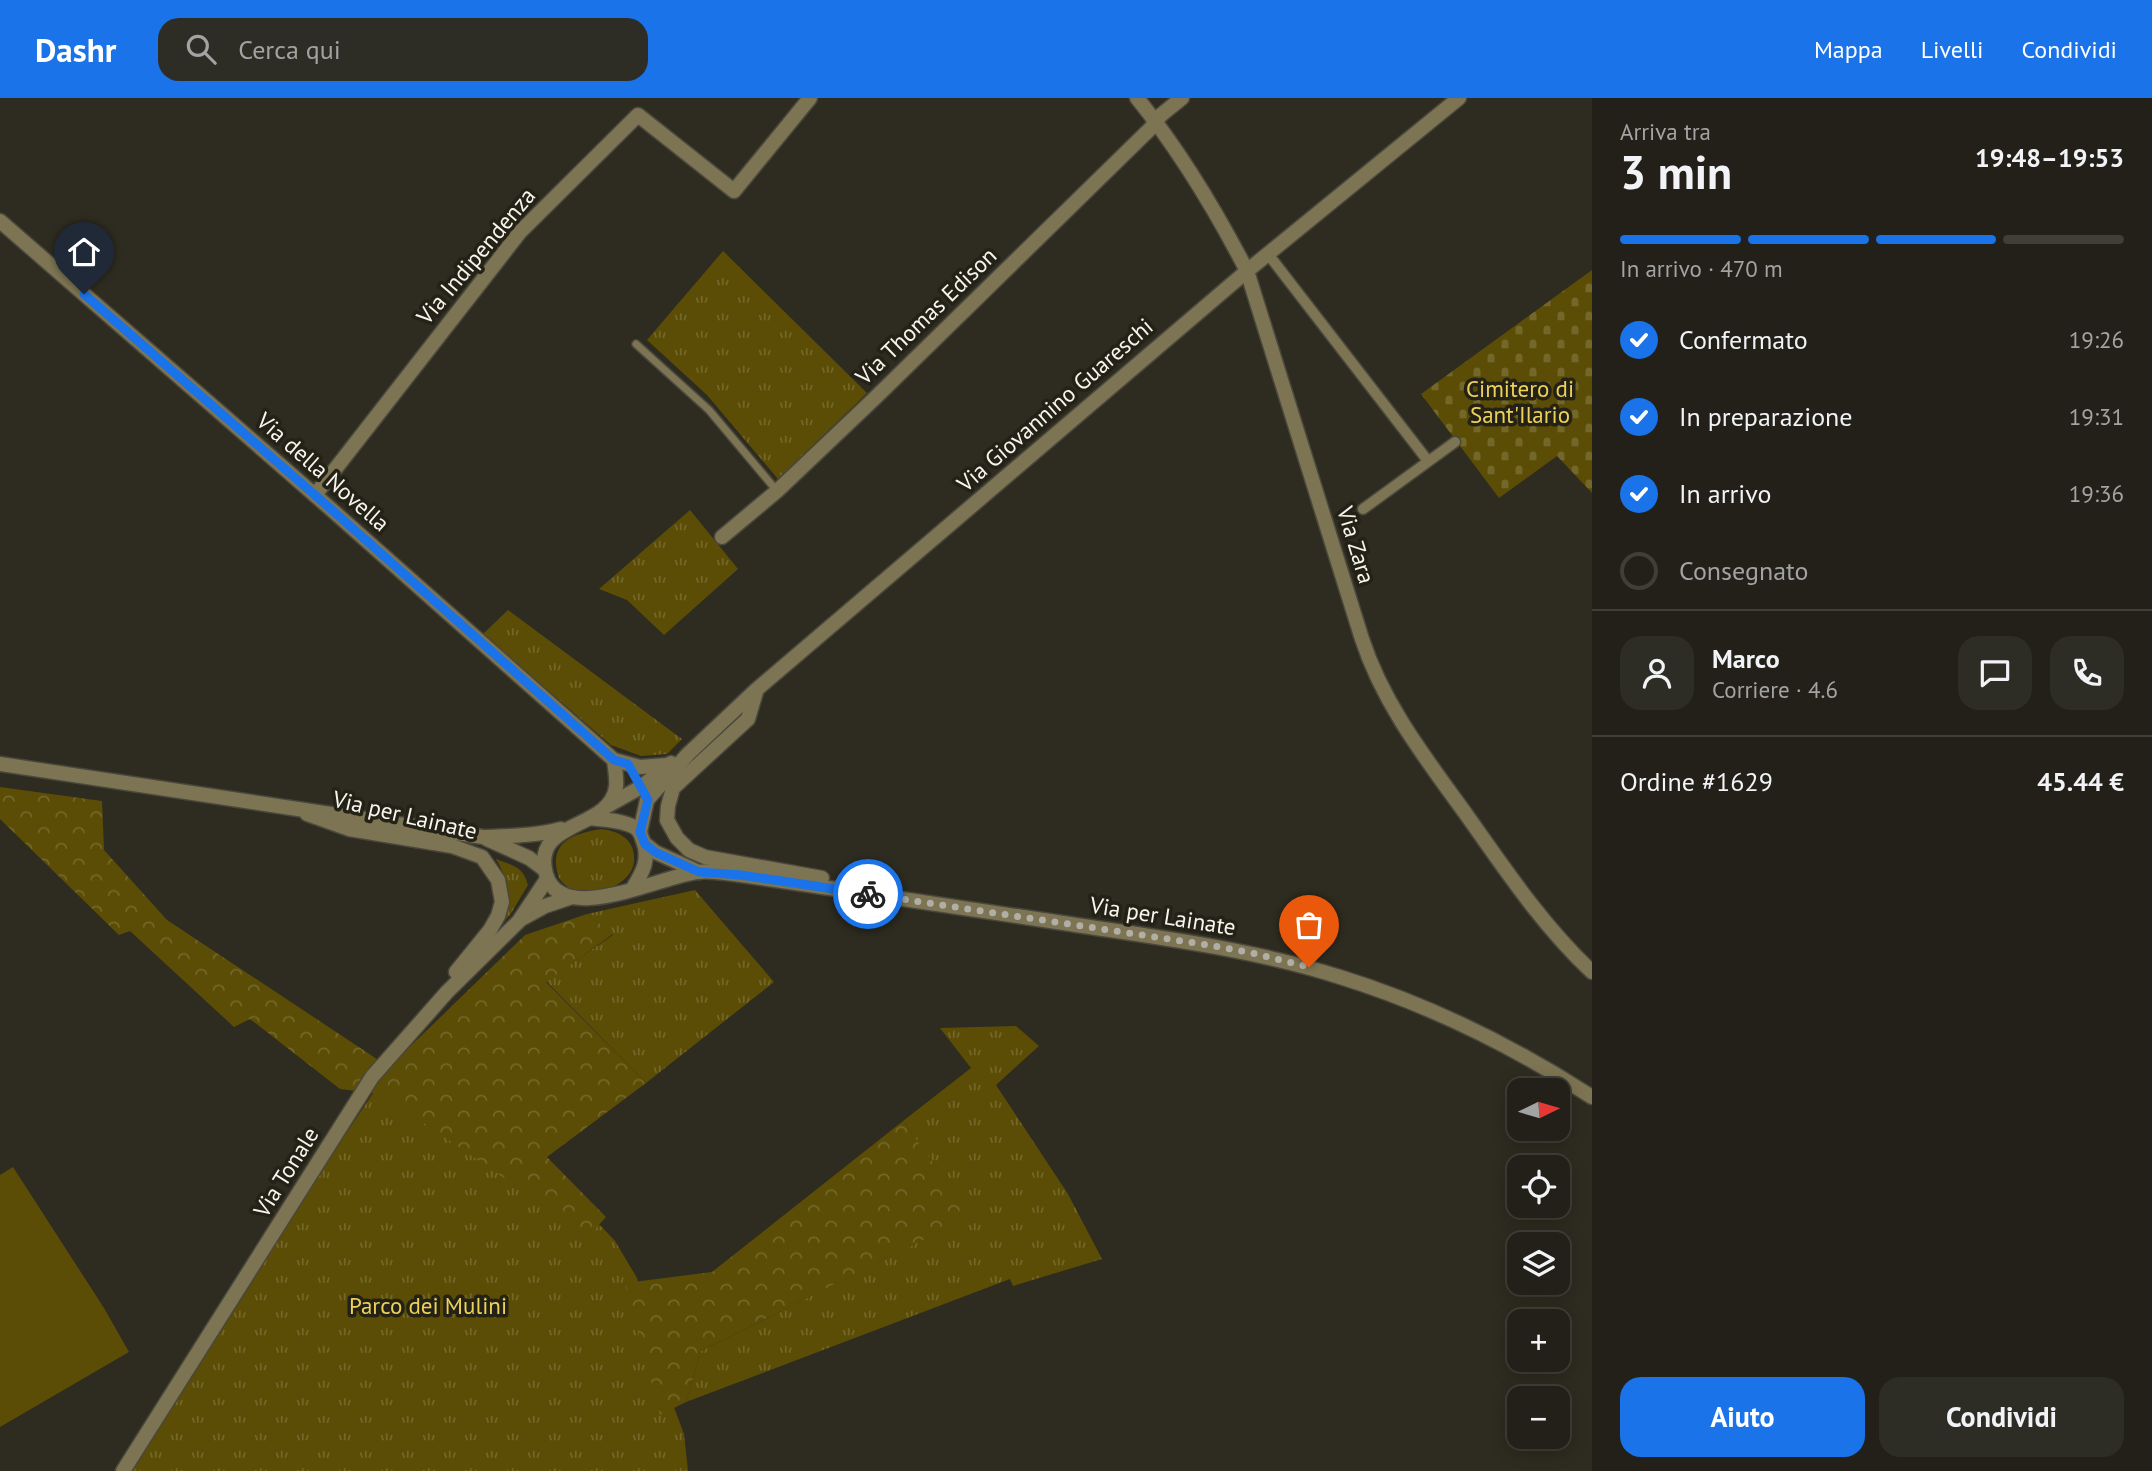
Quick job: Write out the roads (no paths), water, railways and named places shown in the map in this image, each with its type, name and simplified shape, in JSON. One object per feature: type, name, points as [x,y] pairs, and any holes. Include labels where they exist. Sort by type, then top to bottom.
[{"type":"street","name":"Via Indipendenza","points":[[315,495],[520,232],[638,115],[734,191],[810,98]]},
{"type":"street","name":"Via Zara","points":[[1137,98],[1156,121],[1226,230],[1247,271],[1362,639],[1381,688],[1408,734],[1525,898],[1557,937],[1592,972]]},
{"type":"street","name":"Via Thomas Edison","points":[[722,537],[777,491],[876,397],[1161,115],[1182,98]]},
{"type":"street","name":"Via Giovannino Guareschi","points":[[688,754],[757,690],[1247,271],[1459,98]]},
{"type":"street","name":"Via della Novella","points":[[0,221],[621,762],[644,793]]},
{"type":"street","points":[[1268,254],[1428,461]]},
{"type":"street","points":[[1363,509],[1455,442]]},
{"type":"street","points":[[757,690],[748,719],[673,788],[667,806],[667,820],[677,838],[689,850],[705,857],[859,884],[879,896]]},
{"type":"street","points":[[519,921],[546,875],[556,890],[572,897],[592,899],[633,888],[645,866],[647,853],[643,838],[644,793],[669,765],[688,754]]},
{"type":"street","points":[[644,793],[688,754]]},
{"type":"street","points":[[609,805],[617,786],[621,762],[640,767],[669,765]]},
{"type":"street","name":"Via per Lainate","points":[[0,764],[483,837],[550,832],[583,821]]},
{"type":"street","name":"Via per Lainate","points":[[546,875],[547,848],[553,838],[602,812],[609,805],[644,793]]},
{"type":"street","name":"Via per Lainate","points":[[287,807],[349,829],[452,846],[482,857],[498,880],[502,902],[490,930],[455,973],[447,992]]},
{"type":"street","points":[[583,821],[625,824],[636,828],[643,838]]},
{"type":"street","name":"Via per Lainate","points":[[483,837],[528,858],[546,875]]},
{"type":"street","name":"Via per Lainate","points":[[643,838],[655,852],[699,872]]},
{"type":"street","name":"Via per Lainate","points":[[633,888],[699,872],[741,875],[1207,945],[1309,967],[1388,993],[1456,1021],[1512,1049],[1592,1097]]},
{"type":"street","points":[[519,921],[545,906],[572,897]]},
{"type":"street","name":"Via Tonale","points":[[123,1471],[372,1077],[447,992],[519,921]]},
{"type":"lane","points":[[636,344],[709,410],[777,491]]},
{"type":"park label","name":"Cimitero di Sant'Ilario","points":[[1520,402]]},
{"type":"park label","name":"Parco dei Mulini","points":[[428,1306]]}]
